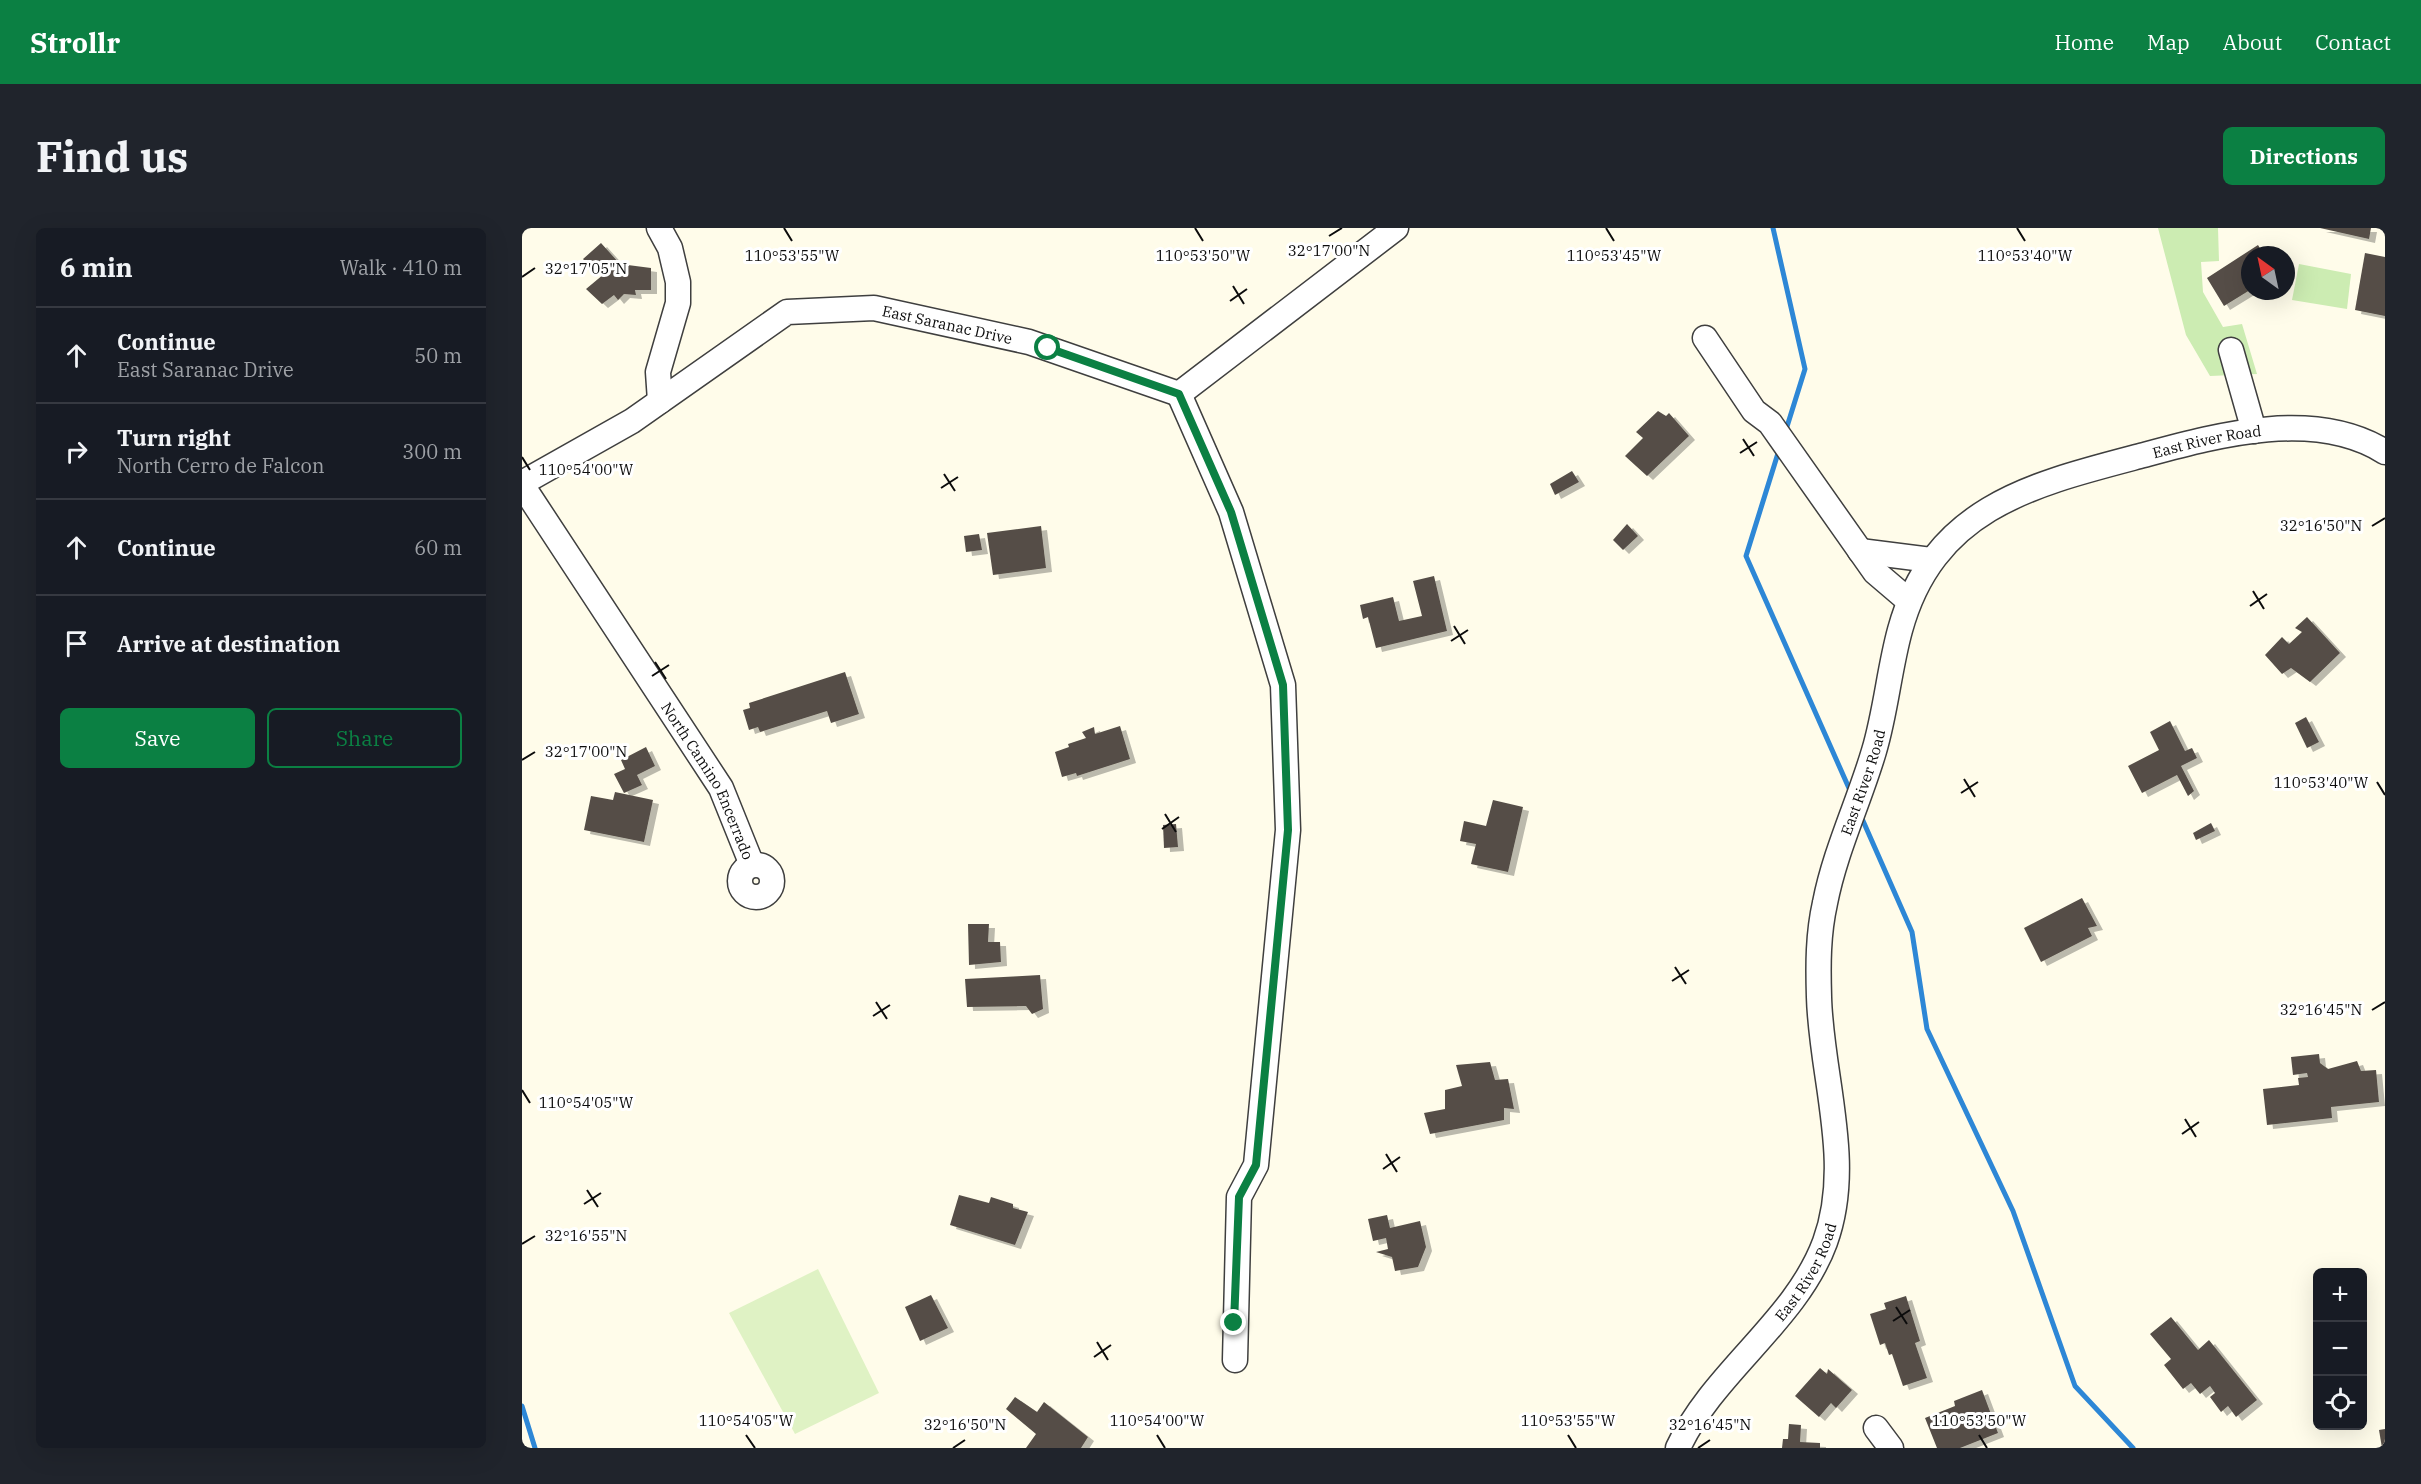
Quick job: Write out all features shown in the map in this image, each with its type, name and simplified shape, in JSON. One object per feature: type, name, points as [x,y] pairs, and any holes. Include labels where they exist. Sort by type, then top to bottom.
[{"type":"street","points":[[659,228],[670,248],[678,282],[678,303],[658,372],[660,401]]},
{"type":"street","points":[[1235,1360],[1239,1197],[1256,1165],[1288,830],[1283,685],[1231,512],[1179,394],[1396,228]]},
{"type":"street","name":"East Saranac Drive","points":[[522,484],[632,421],[787,312],[874,308],[1029,342],[1179,394]]},
{"type":"street","points":[[1705,338],[1754,411],[1770,423],[1875,572],[1909,601]]},
{"type":"street","points":[[2231,350],[2254,431]]},
{"type":"street","name":"East River Road","points":[[1678,1448],[1687,1428],[1707,1400],[1801,1288],[1825,1241],[1834,1196],[1837,1163],[1821,1032],[1818,948],[1825,902],[1874,752],[1900,631],[1909,601],[1931,560],[1959,529],[2002,501],[2071,474],[2182,444],[2254,431],[2294,429],[2337,433],[2375,446],[2385,452]]},
{"type":"street","name":"North Camino Encerrado","points":[[522,484],[721,789],[752,865]]},
{"type":"street","points":[[1860,551],[1931,560]]},
{"type":"street","points":[[1876,1428],[1891,1448]]},
{"type":"green space","points":[[2158,228],[2218,228],[2219,261],[2201,262],[2203,292],[2223,327],[2242,324],[2257,374],[2210,376],[2186,335]]},
{"type":"green space","points":[[2299,264],[2351,274],[2347,309],[2292,300],[2295,300]]},
{"type":"green space","points":[[818,1269],[879,1393],[795,1434],[729,1313]]},
{"type":"building","points":[[2320,228],[2371,228],[2369,239]]},
{"type":"building","points":[[601,243],[620,264],[651,268],[651,290],[635,290],[636,295],[624,294],[618,300],[614,295],[602,304],[586,289],[604,274],[595,264],[591,268],[583,259]]},
{"type":"building","points":[[2365,253],[2385,257],[2385,316],[2355,310]]},
{"type":"building","points":[[2241,256],[2241,296],[2224,306],[2207,278]]},
{"type":"building","points":[[1658,411],[1666,416],[1669,413],[1689,436],[1647,476],[1625,456],[1643,438],[1636,432]]},
{"type":"building","points":[[1572,471],[1579,482],[1555,495],[1550,484]]},
{"type":"building","points":[[1627,524],[1638,536],[1623,550],[1613,540]]},
{"type":"building","points":[[1041,526],[1046,568],[993,575],[987,533]]},
{"type":"building","points":[[979,534],[982,550],[966,552],[964,536]]},
{"type":"building","points":[[1434,576],[1447,631],[1376,648],[1368,617],[1363,619],[1360,605],[1393,597],[1399,621],[1422,616],[1413,581]]},
{"type":"building","points":[[2307,617],[2340,653],[2310,682],[2291,668],[2282,674],[2265,655],[2282,637],[2289,644],[2302,632],[2295,628]]},
{"type":"building","points":[[845,672],[859,714],[831,723],[827,711],[760,732],[758,727],[749,730],[743,710],[750,708],[749,703]]},
{"type":"building","points":[[2306,717],[2319,742],[2307,748],[2295,723]]},
{"type":"building","points":[[2170,721],[2185,751],[2192,748],[2197,758],[2181,766],[2194,791],[2188,796],[2177,775],[2142,793],[2128,766],[2159,750],[2150,732]]},
{"type":"building","points":[[1120,726],[1130,759],[1077,776],[1076,773],[1062,777],[1055,752],[1069,747],[1068,744],[1086,738],[1082,732],[1094,727],[1095,734]]},
{"type":"building","points":[[646,747],[655,766],[637,775],[642,785],[624,793],[614,774],[625,769],[621,760]]},
{"type":"building","points":[[615,792],[653,800],[644,842],[584,830],[591,796],[613,800]]},
{"type":"building","points":[[1493,800],[1523,807],[1508,872],[1471,864],[1476,844],[1460,841],[1464,821],[1486,826]]},
{"type":"building","points":[[2211,823],[2215,831],[2196,840],[2193,833]]},
{"type":"building","points":[[1176,824],[1178,847],[1164,848],[1163,825]]},
{"type":"building","points":[[2082,898],[2097,926],[2088,928],[2092,936],[2041,962],[2024,928]]},
{"type":"building","points":[[968,924],[989,924],[988,942],[1000,942],[1001,962],[969,965]]},
{"type":"building","points":[[1040,975],[1043,1009],[1032,1014],[1026,1006],[967,1007],[965,979]]},
{"type":"building","points":[[2319,1054],[2320,1063],[2328,1069],[2357,1061],[2361,1071],[2376,1070],[2379,1102],[2331,1107],[2332,1118],[2267,1125],[2263,1089],[2299,1085],[2298,1078],[2308,1077],[2307,1073],[2293,1075],[2291,1057]]},
{"type":"building","points":[[1490,1062],[1495,1080],[1508,1079],[1514,1109],[1504,1108],[1504,1120],[1430,1134],[1424,1113],[1445,1109],[1445,1090],[1462,1086],[1456,1065]]},
{"type":"building","points":[[959,1195],[989,1203],[991,1197],[1013,1204],[1013,1208],[1028,1212],[1015,1245],[950,1225]]},
{"type":"building","points":[[1387,1215],[1390,1228],[1420,1221],[1426,1247],[1418,1267],[1395,1271],[1392,1257],[1376,1252],[1388,1249],[1386,1238],[1373,1241],[1368,1219]]},
{"type":"building","points":[[931,1295],[948,1328],[920,1341],[905,1307]]},
{"type":"building","points":[[1906,1296],[1920,1341],[1915,1343],[1927,1378],[1903,1386],[1892,1354],[1889,1355],[1885,1343],[1880,1345],[1870,1314],[1886,1309],[1884,1303]]},
{"type":"building","points":[[2171,1317],[2198,1350],[2209,1340],[2257,1400],[2236,1417],[2228,1406],[2221,1412],[2210,1397],[2215,1393],[2210,1386],[2200,1394],[2191,1383],[2183,1389],[2164,1365],[2171,1359],[2150,1334]]},
{"type":"building","points":[[1820,1368],[1827,1374],[1828,1369],[1852,1390],[1836,1408],[1831,1403],[1819,1417],[1795,1396]]},
{"type":"building","points":[[1982,1390],[1998,1433],[1960,1448],[1937,1448],[1925,1418],[1955,1406],[1954,1401]]},
{"type":"building","points":[[1015,1397],[1037,1412],[1044,1402],[1088,1437],[1081,1448],[1026,1448],[1036,1434],[1006,1409]]},
{"type":"building","points":[[1789,1424],[1801,1425],[1800,1442],[1820,1443],[1820,1448],[1782,1448],[1783,1439],[1788,1439]]},
{"type":"building","points":[[2385,1429],[2385,1448],[2382,1448],[2379,1430]]},
{"type":"waterway","points":[[1773,228],[1805,369],[1785,433]]},
{"type":"waterway","points":[[1779,450],[1746,556],[1852,795]]},
{"type":"waterway","points":[[1860,814],[1912,932],[1927,1029],[2013,1211],[2075,1386],[2133,1448]]},
{"type":"waterway","points":[[522,1406],[535,1448]]},
{"type":"route","points":[[1048,348],[1179,394],[1231,512],[1283,685],[1288,830],[1256,1165],[1239,1197],[1234,1323]]}]
